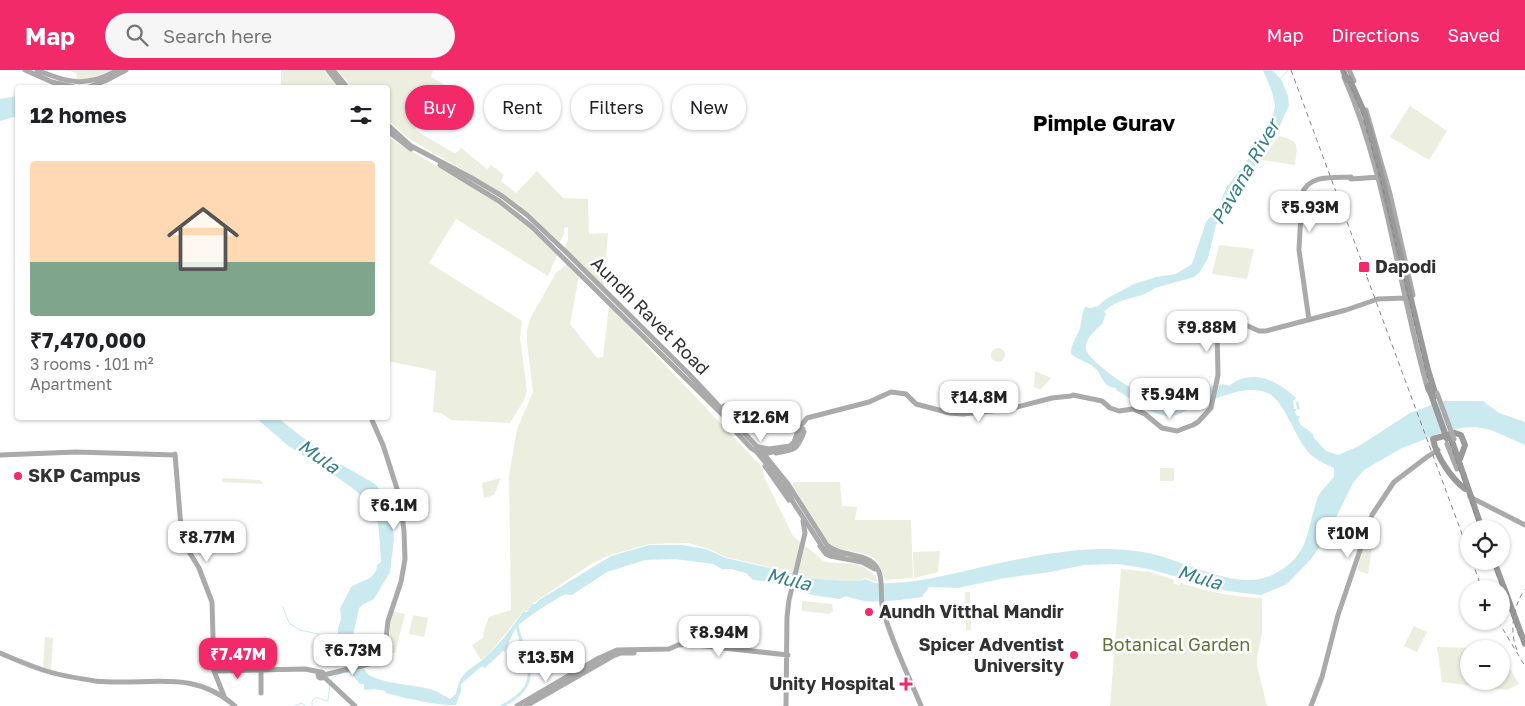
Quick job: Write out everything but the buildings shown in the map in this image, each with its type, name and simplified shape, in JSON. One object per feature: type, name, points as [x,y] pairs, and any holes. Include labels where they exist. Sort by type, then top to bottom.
[{"type":"highway","points":[[1346,75],[1364,112],[1371,133],[1428,376],[1465,487]]},
{"type":"highway","points":[[1346,75],[1363,120],[1380,176]]},
{"type":"highway","points":[[1438,452],[1434,438],[1458,433],[1464,438],[1465,445],[1460,460]]},
{"type":"highway","points":[[1457,447],[1459,450],[1462,450],[1463,441],[1459,436],[1454,435],[1434,439],[1438,452],[1465,487]]},
{"type":"highway","points":[[1450,440],[1457,469],[1478,520]]},
{"type":"highway","points":[[1497,570],[1519,640],[1525,651]]},
{"type":"highway","points":[[1510,610],[1525,644]]},
{"type":"main road","points":[[24,70],[52,82],[65,85]]},
{"type":"main road","points":[[37,70],[64,80],[86,85]]},
{"type":"main road","points":[[92,85],[117,70]]},
{"type":"main road","points":[[93,85],[107,81],[126,70]]},
{"type":"main road","points":[[327,70],[333,72],[345,85]]},
{"type":"main road","points":[[333,72],[340,85]]},
{"type":"main road","points":[[104,85],[107,81]]},
{"type":"main road","name":"Aundh Ravet Road","points":[[390,126],[412,146],[493,191],[527,215],[684,369],[760,449],[766,461],[784,485],[792,501]]},
{"type":"main road","name":"Aundh Ravet Road","points":[[390,133],[398,140],[487,193],[524,220],[568,260],[738,430],[786,481],[827,545],[833,550],[872,562],[878,568],[879,578]]},
{"type":"main road","points":[[390,137],[398,140]]},
{"type":"main road","points":[[413,144],[449,165]]},
{"type":"main road","points":[[1310,320],[1300,250],[1303,194],[1316,181],[1380,176]]},
{"type":"main road","points":[[1380,176],[1405,298],[1428,376],[1450,440],[1457,447],[1465,487],[1482,504],[1525,525]]},
{"type":"main road","points":[[1380,176],[1428,376]]},
{"type":"main road","points":[[717,410],[751,448],[761,453],[794,447],[797,444],[807,418],[811,416],[869,402],[891,392],[906,394],[916,404],[950,413],[963,414],[1009,409],[1052,398],[1072,396],[1102,401],[1110,408],[1123,411],[1133,410],[1150,418],[1160,428],[1177,431],[1198,422],[1210,410],[1212,405],[1217,380],[1217,327],[1239,322],[1261,332],[1346,310],[1378,299],[1405,298]]},
{"type":"main road","points":[[1123,411],[1124,404]]},
{"type":"main road","points":[[216,671],[308,670],[323,674],[381,659],[384,654],[389,617],[401,582],[406,559],[404,525],[399,500],[382,444],[372,420]]},
{"type":"main road","points":[[760,449],[792,444],[799,428],[803,427]]},
{"type":"main road","points":[[774,450],[793,445],[803,427]]},
{"type":"main road","points":[[803,427],[805,430],[799,446],[792,451],[771,454],[769,456],[766,461],[770,474],[792,501],[824,548],[832,554],[871,566],[877,573],[881,607],[920,706]]},
{"type":"main road","points":[[0,455],[71,452],[76,454],[175,457],[184,540],[201,568],[215,604],[216,671],[221,696]]},
{"type":"main road","points":[[1312,706],[1324,678],[1341,615],[1373,517],[1396,484],[1438,452]]},
{"type":"main road","points":[[772,473],[787,492],[809,531],[826,554],[851,559]]},
{"type":"main road","points":[[787,706],[787,619],[809,531],[803,507]]},
{"type":"main road","points":[[809,531],[822,538]]},
{"type":"main road","points":[[517,706],[617,654],[666,649],[689,644],[787,656]]},
{"type":"main road","points":[[0,654],[48,674],[74,681],[128,682]]},
{"type":"main road","points":[[0,654],[63,676],[101,681],[184,682],[221,696],[233,706]]},
{"type":"main road","points":[[260,670],[261,693]]},
{"type":"main road","points":[[323,674],[330,685],[350,706]]},
{"type":"main road","points":[[338,693],[355,706]]},
{"type":"main road","points":[[526,706],[539,696]]},
{"type":"green space","points":[[65,70],[111,70],[92,79],[76,80],[77,73]]},
{"type":"green space","points":[[281,70],[324,70],[338,85],[281,85]]},
{"type":"green space","points":[[337,70],[433,70],[431,77],[445,85],[405,85],[405,130],[415,130],[454,153],[461,148],[487,169],[491,165],[504,175],[501,181],[516,193],[537,171],[563,198],[588,199],[589,234],[608,233],[604,287],[565,248],[568,240],[568,227],[564,228],[564,234],[560,242],[529,214],[492,187],[408,138],[390,122],[390,85],[350,85]]},
{"type":"green space","points":[[1410,106],[1447,131],[1429,160],[1390,137]]},
{"type":"green space","points":[[1279,136],[1291,140],[1296,145],[1295,165],[1261,160]]},
{"type":"green space","points":[[390,138],[489,197],[520,219],[557,255],[548,276],[456,219],[429,263],[522,321],[520,338],[527,391],[524,400],[510,423],[451,420],[441,413],[433,412],[436,371],[390,361]]},
{"type":"green space","points":[[1219,245],[1254,249],[1247,279],[1212,274]]},
{"type":"green space","points":[[567,264],[579,276],[570,324],[597,358],[603,357],[609,306],[762,467],[765,479],[793,536],[825,562],[855,564],[863,567],[876,576],[877,582],[865,578],[859,581],[818,579],[726,557],[709,549],[688,543],[649,544],[610,555],[591,564],[532,604],[527,611],[523,612],[489,654],[481,660],[472,645],[483,638],[489,617],[511,610],[509,476],[517,429],[533,392],[527,331],[530,319],[556,273]]},
{"type":"green space","points":[[995,348],[1001,348],[1005,355],[1001,362],[995,362],[991,358],[991,352]]},
{"type":"green space","points":[[1035,371],[1051,378],[1040,390],[1034,387]]},
{"type":"green space","points":[[1160,468],[1174,468],[1174,481],[1160,481]]},
{"type":"green space","points":[[222,478],[260,480],[264,484],[222,482]]},
{"type":"green space","points":[[501,478],[494,495],[484,498],[482,483]]},
{"type":"green space","points":[[794,482],[840,482],[842,506],[857,507],[855,520],[911,520],[913,578],[885,580],[878,563],[871,556],[835,548],[830,545],[792,485]]},
{"type":"green space","points":[[1364,546],[1372,548],[1368,574],[1357,570]]},
{"type":"green space","points":[[940,551],[938,572],[914,578],[913,552]]},
{"type":"green space","name":"Botanical Garden","points":[[1121,569],[1150,572],[1174,580],[1173,583],[1179,585],[1181,583],[1221,594],[1262,598],[1262,633],[1257,666],[1267,706],[1110,706]]},
{"type":"green space","points":[[965,592],[970,592],[971,630],[966,630]]},
{"type":"green space","points":[[803,601],[832,604],[833,611],[829,614],[802,611]]},
{"type":"green space","points":[[392,611],[405,614],[395,653],[387,652]]},
{"type":"green space","points":[[413,615],[428,618],[424,637],[409,634]]},
{"type":"green space","points":[[1414,626],[1427,632],[1417,652],[1404,646]]},
{"type":"green space","points":[[45,637],[53,638],[51,671],[43,668]]},
{"type":"green space","points":[[1437,647],[1460,647],[1460,684],[1442,682]]},
{"type":"green space","points":[[1510,668],[1519,684],[1510,688]]},
{"type":"water","points":[[1263,70],[1272,70],[1281,79],[1288,96],[1289,105],[1274,139],[1238,189],[1216,225],[1208,258],[1200,272],[1194,277],[1155,288],[1143,295],[1116,303],[1110,307],[1104,312],[1106,313],[1102,324],[1087,342],[1086,349],[1090,356],[1099,365],[1139,393],[1174,407],[1179,406],[1214,385],[1222,384],[1229,386],[1246,378],[1264,378],[1281,386],[1296,398],[1293,401],[1294,409],[1297,409],[1295,412],[1297,416],[1300,416],[1298,420],[1301,425],[1312,433],[1326,451],[1338,455],[1359,446],[1410,413],[1442,401],[1483,401],[1499,413],[1525,422],[1525,445],[1491,430],[1476,427],[1461,428],[1439,434],[1402,448],[1364,470],[1353,483],[1326,538],[1311,559],[1287,584],[1261,595],[1227,591],[1149,569],[1117,564],[1084,565],[958,588],[929,587],[922,597],[874,602],[846,596],[840,599],[812,595],[770,582],[753,580],[746,573],[722,569],[713,564],[675,559],[645,560],[607,572],[572,595],[566,594],[555,600],[524,621],[516,628],[505,652],[503,651],[485,668],[482,666],[461,684],[461,691],[456,705],[421,701],[379,690],[364,690],[364,684],[360,684],[352,675],[346,661],[340,655],[338,644],[338,629],[341,618],[340,609],[351,587],[371,577],[377,565],[381,562],[377,518],[369,503],[347,484],[285,443],[258,420],[281,420],[337,462],[375,484],[386,498],[392,519],[394,539],[390,572],[374,599],[359,608],[352,641],[353,648],[356,650],[367,674],[386,681],[433,690],[450,699],[456,694],[458,685],[465,674],[490,653],[523,612],[527,612],[532,604],[535,604],[611,556],[649,545],[682,545],[706,549],[726,558],[818,579],[859,581],[865,579],[875,583],[916,581],[1030,557],[1070,551],[1109,549],[1148,553],[1210,573],[1243,580],[1258,579],[1272,575],[1285,567],[1301,551],[1318,497],[1334,476],[1334,468],[1311,455],[1299,439],[1284,410],[1272,396],[1258,390],[1244,391],[1201,403],[1178,414],[1167,416],[1147,409],[1116,390],[1116,388],[1108,386],[1096,369],[1071,354],[1072,345],[1079,331],[1085,307],[1092,308],[1098,306],[1106,299],[1134,284],[1156,277],[1176,274],[1192,264],[1206,222],[1219,206],[1226,188],[1258,146],[1271,124],[1275,106],[1272,92]]},
{"type":"water","points":[[15,96],[15,117],[0,121],[0,99]]},
{"type":"water","points":[[1298,401],[1300,409],[1297,409],[1296,403]]},
{"type":"waterway","points":[[1280,79],[1288,70]]},
{"type":"waterway","points":[[283,607],[289,623],[300,630],[318,634],[321,643],[326,649],[342,657]]},
{"type":"waterway","points":[[502,706],[516,698],[524,689],[528,680],[529,670],[517,625]]},
{"type":"waterway","points":[[331,681],[337,675],[351,672]]},
{"type":"waterway","points":[[312,706],[312,701],[316,697],[328,700],[330,685]]},
{"type":"waterway","points":[[294,706],[302,703],[305,706]]},
{"type":"railway","points":[[1291,70],[1367,276]]},
{"type":"railway","points":[[1344,70],[1362,114],[1380,176],[1428,380],[1477,520]]},
{"type":"railway","points":[[1367,277],[1460,529]]},
{"type":"railway","points":[[1475,570],[1479,580]]},
{"type":"railway","points":[[1495,570],[1525,648]]},
{"type":"railway","points":[[1517,650],[1513,635],[1515,611],[1525,589]]},
{"type":"railway","points":[[1503,630],[1525,666]]},
{"type":"place","name":"Dapodi","points":[[1364,267]]},
{"type":"place","name":"SKP Campus","points":[[18,476]]},
{"type":"place","name":"Aundh Vitthal Mandir","points":[[869,612]]},
{"type":"place","name":"Spicer Adventist University","points":[[1074,655]]},
{"type":"place","name":"Unity Hospital","points":[[906,684]]},
{"type":"district","name":"Pimple Gurav","points":[[1104,123]]},
{"type":"water label","name":"Pavana River","points":[[1245,172]]},
{"type":"water label","name":"Mula","points":[[319,456]]},
{"type":"water label","name":"Mula","points":[[1200,577]]},
{"type":"water label","name":"Mula","points":[[789,579]]}]
